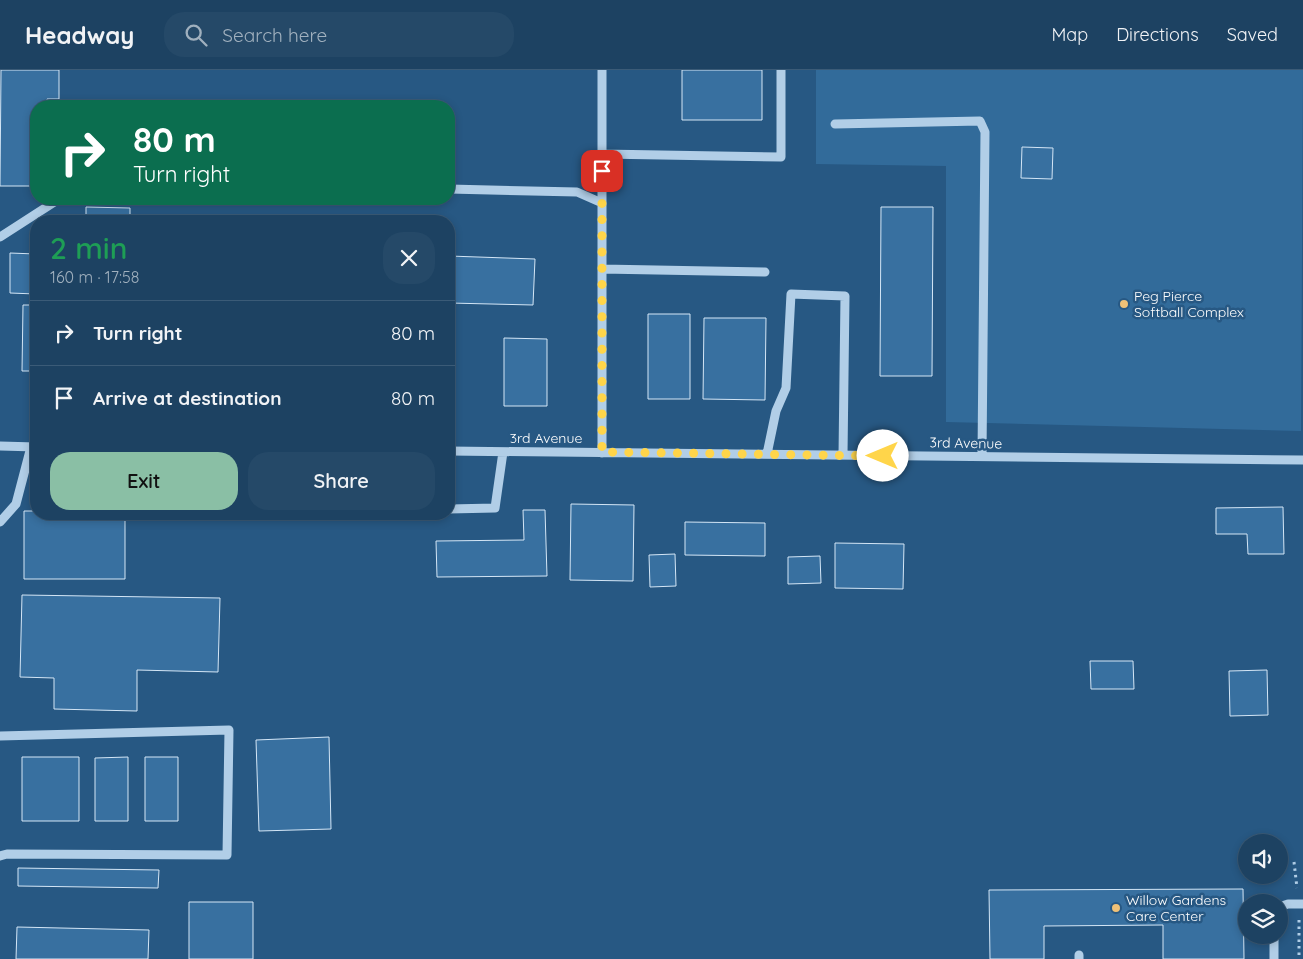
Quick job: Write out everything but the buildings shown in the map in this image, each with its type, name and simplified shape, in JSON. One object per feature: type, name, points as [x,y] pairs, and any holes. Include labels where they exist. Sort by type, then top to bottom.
[{"type":"street","points":[[602,70],[602,452]]},
{"type":"street","points":[[602,154],[781,158],[781,70]]},
{"type":"street","points":[[835,124],[980,121],[984,132],[982,456]]},
{"type":"street","points":[[455,189],[577,192],[602,203]]},
{"type":"street","points":[[34,215],[50,205]]},
{"type":"street","points":[[0,237],[30,218]]},
{"type":"street","points":[[602,269],[765,272]]},
{"type":"street","points":[[767,454],[776,411],[786,388],[791,294],[845,296],[843,455]]},
{"type":"street","points":[[0,446],[30,447]]},
{"type":"street","name":"3rd Avenue","points":[[455,451],[1303,460]]},
{"type":"street","points":[[455,509],[495,508],[503,452]]},
{"type":"street","points":[[0,522],[16,504],[30,457]]},
{"type":"street","points":[[0,736],[228,730],[227,855],[7,854],[0,856]]},
{"type":"street","points":[[1288,904],[1303,904]]},
{"type":"street","points":[[1274,944],[1274,959]]},
{"type":"shaded area","name":"Peg Pierce Softball Complex","points":[[816,70],[1303,70],[1301,431],[946,422],[946,166],[816,164]]},
{"type":"place","name":"Peg Pierce Softball Complex","points":[[1124,304]]},
{"type":"place","name":"Willow Gardens Care Center","points":[[1116,908]]},
{"type":"route","points":[[602,171],[602,452],[883,456]]}]
